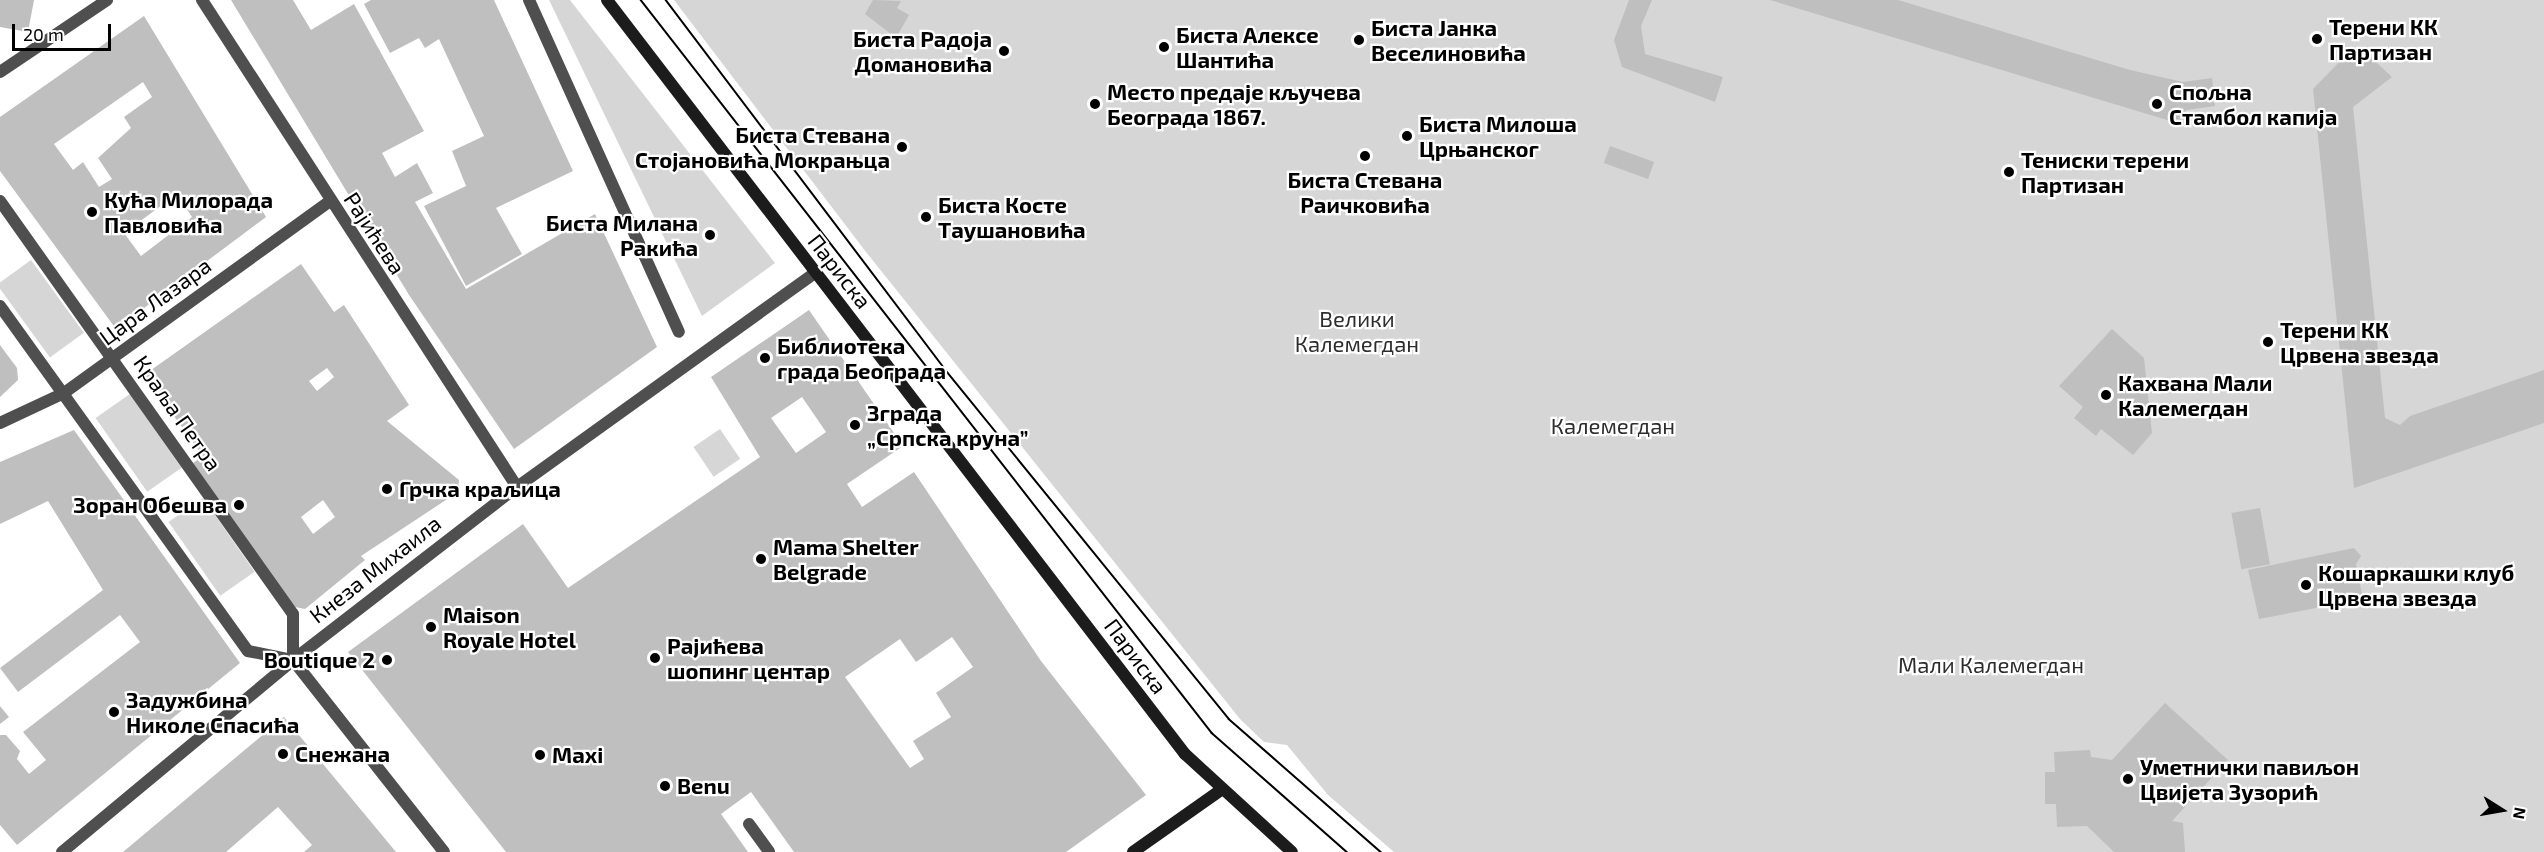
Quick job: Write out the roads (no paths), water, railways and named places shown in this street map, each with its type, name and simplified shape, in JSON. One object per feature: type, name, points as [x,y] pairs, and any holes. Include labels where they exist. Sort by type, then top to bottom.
[{"type":"street","points":[[0,72],[107,0]]},
{"type":"street","name":"Рајићева","points":[[202,0],[329,202],[518,487]]},
{"type":"street","points":[[529,0],[679,332]]},
{"type":"street","name":"Париска","points":[[607,0],[1185,754],[1221,790],[1292,852]]},
{"type":"street","name":"Краља Петра","points":[[0,201],[293,614],[293,660]]},
{"type":"street","name":"Цара Лазара","points":[[0,423],[64,393],[329,202]]},
{"type":"street","name":"Кнеза Михаила","points":[[62,852],[293,660],[518,487],[815,273]]},
{"type":"street","points":[[0,306],[248,651],[293,660],[444,852]]},
{"type":"street","points":[[1133,852],[1221,790]]},
{"type":"street","points":[[749,824],[770,852]]},
{"type":"tram line","points":[[641,0],[1212,733],[1347,852]]},
{"type":"tram line","points":[[666,0],[944,368],[1229,719],[1381,852]]},
{"type":"place","name":"Терени КК Партизан","points":[[2317,39]]},
{"type":"place","name":"Биста Јанка Веселиновића","points":[[1359,40]]},
{"type":"place","name":"Биста Алексе Шантића","points":[[1164,47]]},
{"type":"place","name":"Биста Радоја Домановића","points":[[1004,51]]},
{"type":"place","name":"Место предаје кључева Београда 1867.","points":[[1095,104]]},
{"type":"place","name":"Спољна Стамбол капија","points":[[2157,104]]},
{"type":"place","name":"Биста Милоша Црњанског","points":[[1407,136]]},
{"type":"place","name":"Биста Стевана Стојановића Мокрањца","points":[[902,147]]},
{"type":"place","name":"Биста Стевана Раичковића","points":[[1365,156]]},
{"type":"place","name":"Тениски терени Партизан","points":[[2009,172]]},
{"type":"place","name":"Кућа Милорада Павловића","points":[[92,212]]},
{"type":"place","name":"Биста Косте Таушановића","points":[[926,217]]},
{"type":"place","name":"Биста Милана Ракића","points":[[710,235]]},
{"type":"place","name":"Терени КК Црвена звезда","points":[[2268,342]]},
{"type":"place","name":"Библиотека града Београда","points":[[765,358]]},
{"type":"place","name":"Кахвана Мали Калемегдан","points":[[2106,395]]},
{"type":"place","name":"Зграда „Српска круна”","points":[[855,425]]},
{"type":"place","name":"Грчка краљица","points":[[387,489]]},
{"type":"place","name":"Зоран Обешва","points":[[239,505]]},
{"type":"place","name":"Mama Shelter Belgrade","points":[[761,559]]},
{"type":"place","name":"Кошаркашки клуб Црвена звезда","points":[[2306,585]]},
{"type":"place","name":"Maison Royale Hotel","points":[[431,627]]},
{"type":"place","name":"Рајићева шопинг центар","points":[[655,658]]},
{"type":"place","name":"Boutique 2","points":[[387,660]]},
{"type":"place","name":"Задужбина Николе Спасића","points":[[114,712]]},
{"type":"place","name":"Снежана","points":[[283,754]]},
{"type":"place","name":"Maxi","points":[[540,755]]},
{"type":"place","name":"Уметнички павиљон Цвијета Зузорић","points":[[2128,779]]},
{"type":"place","name":"Benu","points":[[665,786]]},
{"type":"park label","name":"Велики Калемегдан","points":[[1357,330]]},
{"type":"park label","name":"Калемегдан","points":[[1613,426]]},
{"type":"park label","name":"Мали Калемегдан","points":[[1991,665]]}]
